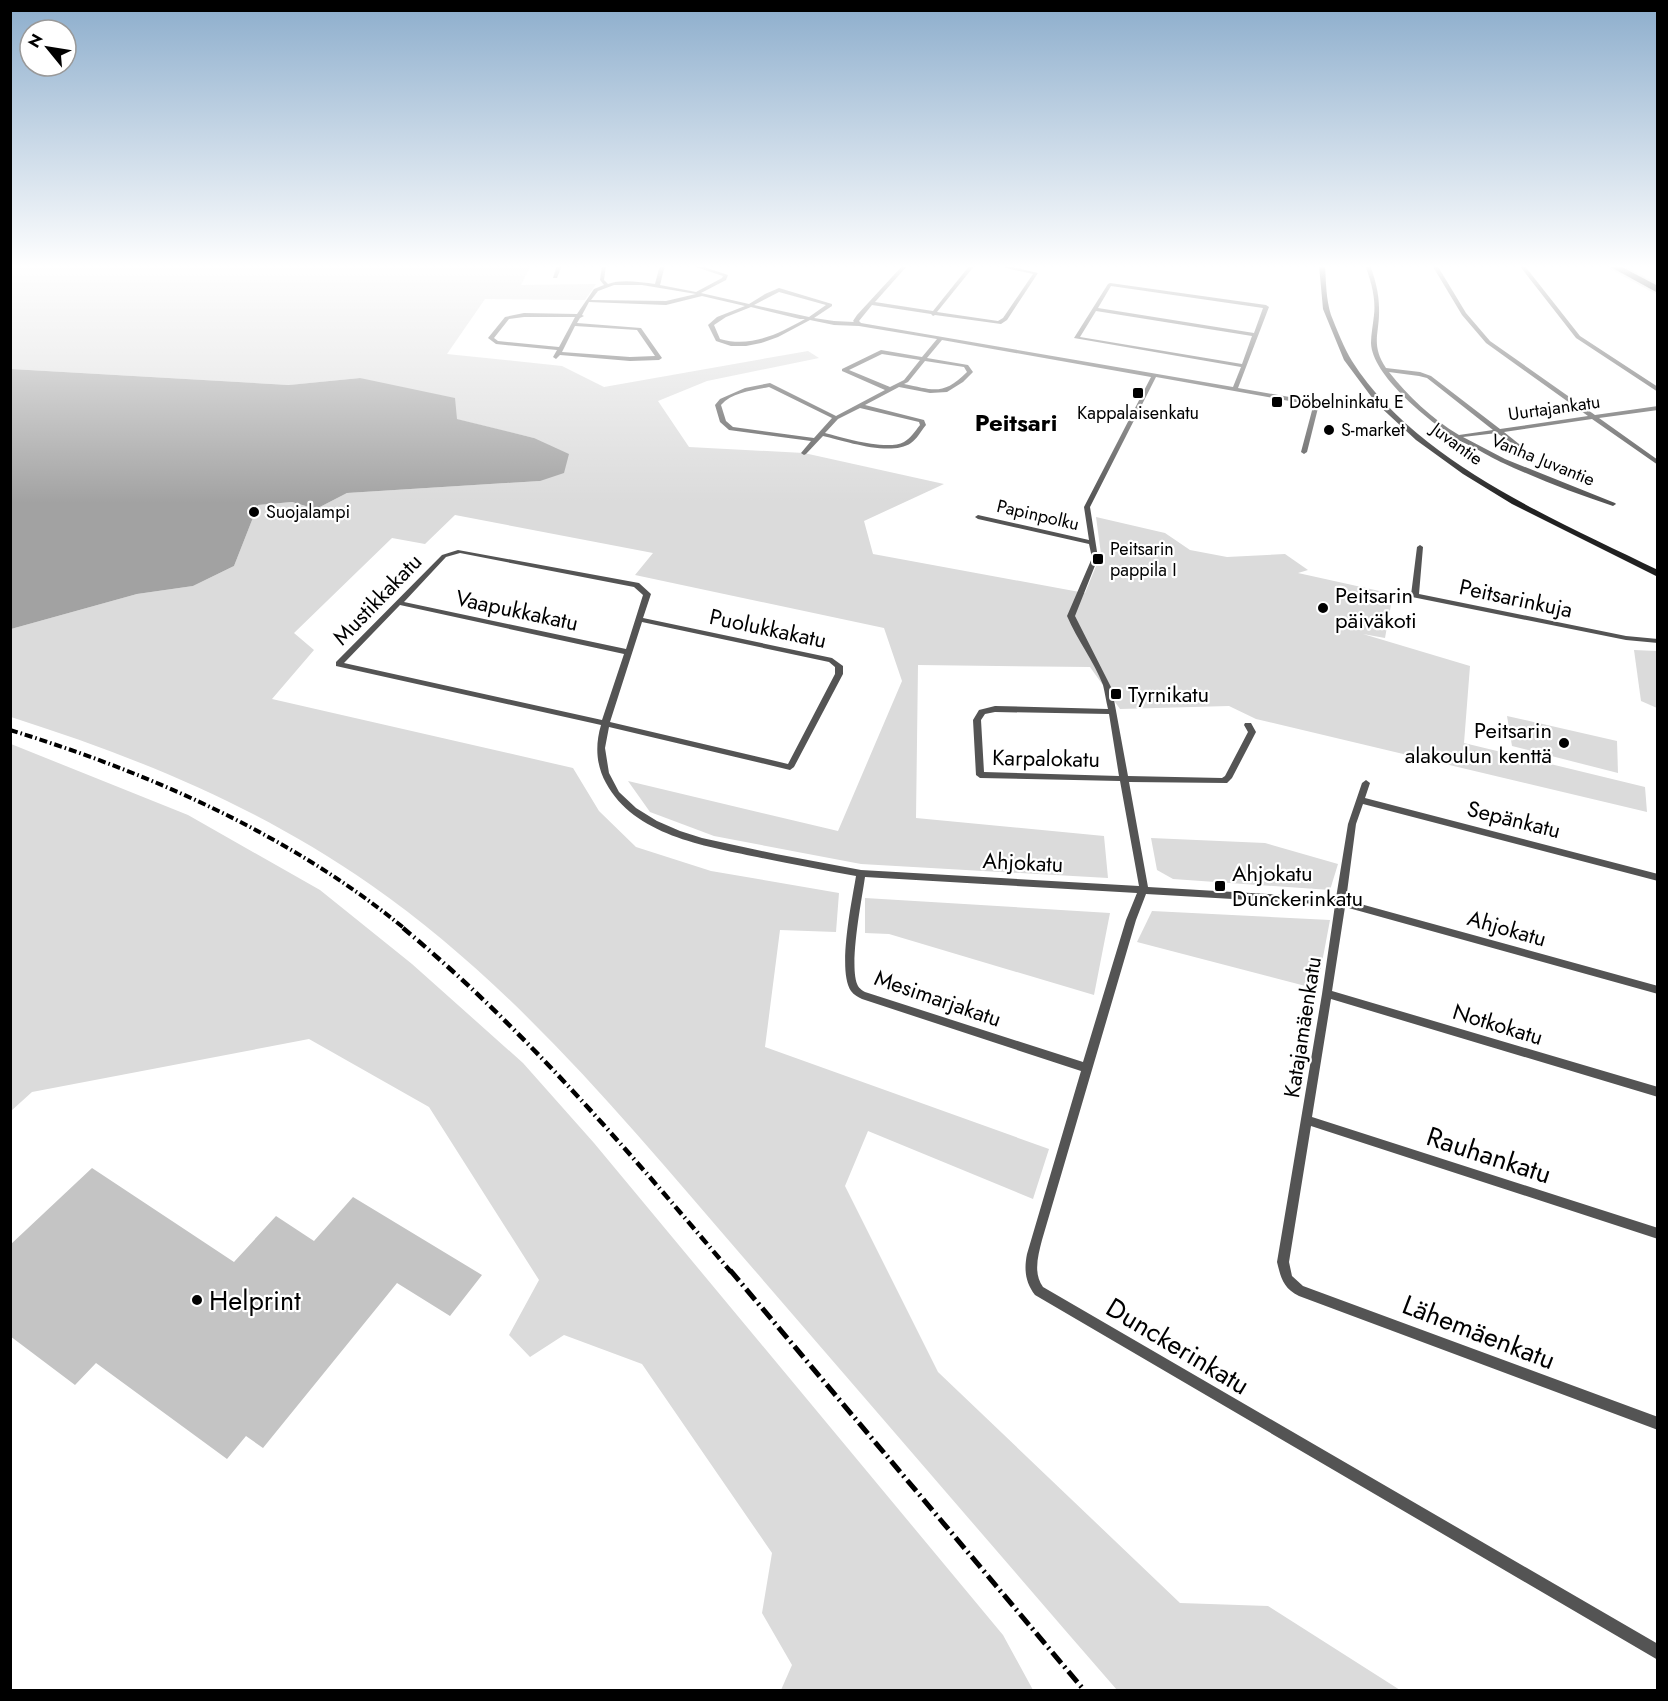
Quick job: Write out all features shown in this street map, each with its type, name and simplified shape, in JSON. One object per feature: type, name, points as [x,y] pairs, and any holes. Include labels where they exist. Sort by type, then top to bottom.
[{"type":"main road","name":"Juvantie","points":[[1341,344],[1358,373],[1378,399],[1401,422],[1432,447],[1484,484],[1658,573]]},
{"type":"street","points":[[510,344],[559,353],[630,359],[659,358],[650,344]]},
{"type":"street","points":[[559,353],[564,344]]},
{"type":"street","points":[[804,453],[836,418],[906,381],[936,344]]},
{"type":"street","points":[[971,344],[1317,402],[1378,399]]},
{"type":"street","points":[[1115,344],[1244,366]]},
{"type":"street","points":[[1235,390],[1251,344]]},
{"type":"street","name":"Vanha Juvantie","points":[[1374,344],[1374,349],[1385,370],[1422,412],[1454,437],[1480,451],[1613,504]]},
{"type":"street","points":[[1491,344],[1658,463]]},
{"type":"street","points":[[1589,344],[1658,390]]},
{"type":"street","points":[[891,390],[844,370],[881,352],[966,366],[970,372],[955,389],[941,392],[899,385]]},
{"type":"street","points":[[1385,370],[1429,377],[1517,445]]},
{"type":"street","points":[[1144,888],[1126,778],[1108,689],[1104,676],[1075,628],[1071,616],[1095,558],[1086,507],[1154,376]]},
{"type":"street","points":[[836,418],[770,385],[747,389],[722,400],[718,405],[723,422],[731,429],[819,437],[882,447],[899,447],[908,443],[923,425],[922,421],[861,405]]},
{"type":"street","points":[[1304,452],[1317,402]]},
{"type":"street","name":"Uurtajankatu","points":[[1454,437],[1658,408]]},
{"type":"street","name":"Papinpolku","points":[[978,517],[1092,543]]},
{"type":"street","name":"Peitsarinkuja","points":[[1420,547],[1415,595],[1626,638],[1658,641]]},
{"type":"street","name":"Mustikkakatu","points":[[606,724],[339,664],[444,556],[460,551],[636,585]]},
{"type":"street","name":"Ahjokatu","points":[[636,585],[647,594],[601,744],[605,774],[615,792],[645,819],[672,832],[707,843],[802,864],[861,873],[1144,888],[1340,902],[1658,990]]},
{"type":"street","name":"Vaapukkakatu","points":[[399,603],[628,652]]},
{"type":"street","name":"Puolukkakatu","points":[[606,724],[790,766],[839,674],[839,666],[832,660],[639,619]]},
{"type":"street","name":"Karpalokatu","points":[[1113,712],[995,709],[982,712],[977,720],[980,775],[1126,778]]},
{"type":"street","points":[[1126,778],[1224,781],[1228,778],[1252,732],[1248,725]]},
{"type":"street","name":"Katajamäenkatu","points":[[1287,1280],[1283,1262],[1352,824],[1366,783]]},
{"type":"street","name":"Sepänkatu","points":[[1360,800],[1658,878]]},
{"type":"street","name":"Mesimarjakatu","points":[[861,873],[850,978],[854,988],[862,995],[1087,1068]]},
{"type":"street","name":"Dunckerinkatu","points":[[1144,888],[1131,920],[1031,1259],[1032,1283],[1038,1291],[1658,1653]]},
{"type":"street","name":"Notkokatu","points":[[1327,994],[1658,1092]]},
{"type":"street","name":"Rauhankatu","points":[[1307,1120],[1658,1234]]},
{"type":"street","name":"Lähemäenkatu","points":[[1287,1280],[1299,1290],[1658,1424]]},
{"type":"shaded area","points":[[11,344],[454,344],[447,354],[562,366],[604,387],[808,351],[819,358],[707,381],[658,401],[689,447],[804,453],[944,484],[864,521],[873,554],[1085,593],[1101,554],[1096,517],[1165,533],[1190,550],[1227,557],[1285,554],[1308,570],[1298,573],[1393,594],[1385,638],[1363,634],[1470,666],[1464,743],[1645,787],[1647,812],[1256,719],[1229,706],[1120,709],[1090,667],[918,665],[916,818],[1104,836],[1108,878],[861,864],[714,836],[650,812],[628,781],[838,831],[902,681],[884,628],[635,575],[653,553],[455,515],[425,544],[392,538],[294,633],[314,650],[272,699],[573,768],[599,811],[636,847],[711,871],[839,893],[836,932],[780,930],[765,1047],[1049,1149],[1033,1199],[868,1131],[845,1186],[938,1372],[1180,1603],[1268,1606],[1400,1690],[1117,1690],[613,1107],[522,1012],[474,967],[371,885],[285,831],[242,808],[152,768],[11,717],[11,629],[137,594],[193,586],[234,566],[258,505],[292,502],[316,509],[347,493],[540,481],[534,438],[456,419],[360,378],[290,385],[11,369]]},
{"type":"shaded area","name":"Suojalampi","points":[[11,369],[289,385],[360,378],[455,398],[457,419],[534,438],[569,454],[564,473],[540,481],[347,493],[316,509],[292,502],[258,505],[234,566],[193,586],[137,594],[11,629]]},
{"type":"shaded area","points":[[1634,650],[1657,651],[1657,708],[1641,701]]},
{"type":"shaded area","name":"Peitsarin alakoulun kenttä","points":[[1507,716],[1617,741],[1618,773],[1512,746]]},
{"type":"shaded area","points":[[11,744],[188,815],[320,890],[412,964],[523,1063],[594,1143],[1003,1635],[1033,1690],[781,1690],[792,1665],[762,1613],[772,1553],[642,1364],[564,1335],[530,1357],[509,1335],[539,1280],[429,1107],[309,1039],[32,1092],[11,1111]]},
{"type":"shaded area","points":[[1151,838],[1265,843],[1338,864],[1330,890],[1173,879],[1157,870]]},
{"type":"shaded area","points":[[865,898],[1110,913],[1094,995],[889,934],[865,933]]},
{"type":"shaded area","points":[[1152,911],[1330,920],[1317,989],[1137,942]]},
{"type":"building","name":"Helprint","points":[[92,1168],[234,1262],[276,1216],[314,1241],[353,1197],[482,1275],[450,1316],[397,1283],[263,1448],[246,1436],[227,1459],[96,1363],[75,1385],[10,1336],[10,1245]]},
{"type":"railway","points":[[10,730],[115,766],[217,810],[315,864],[361,895],[405,929]]},
{"type":"railway","points":[[403,928],[448,967],[534,1050],[654,1182],[731,1272]]},
{"type":"railway","points":[[730,1270],[1084,1690]]},
{"type":"place","name":"Kappalaisenkatu","points":[[1138,393]]},
{"type":"place","name":"Döbelninkatu E","points":[[1277,402]]},
{"type":"place","name":"S-market","points":[[1329,430]]},
{"type":"place","name":"Suojalampi","points":[[254,512]]},
{"type":"place","name":"Peitsarin pappila I","points":[[1098,559]]},
{"type":"place","name":"Peitsarin päiväkoti","points":[[1323,608]]},
{"type":"place","name":"Tyrnikatu","points":[[1116,694]]},
{"type":"place","name":"Peitsarin alakoulun kenttä","points":[[1564,743]]},
{"type":"place","name":"Ahjokatu Dunckerinkatu","points":[[1220,886]]},
{"type":"place","name":"Helprint","points":[[197,1300]]},
{"type":"district","name":"Peitsari","points":[[1016,422]]}]
